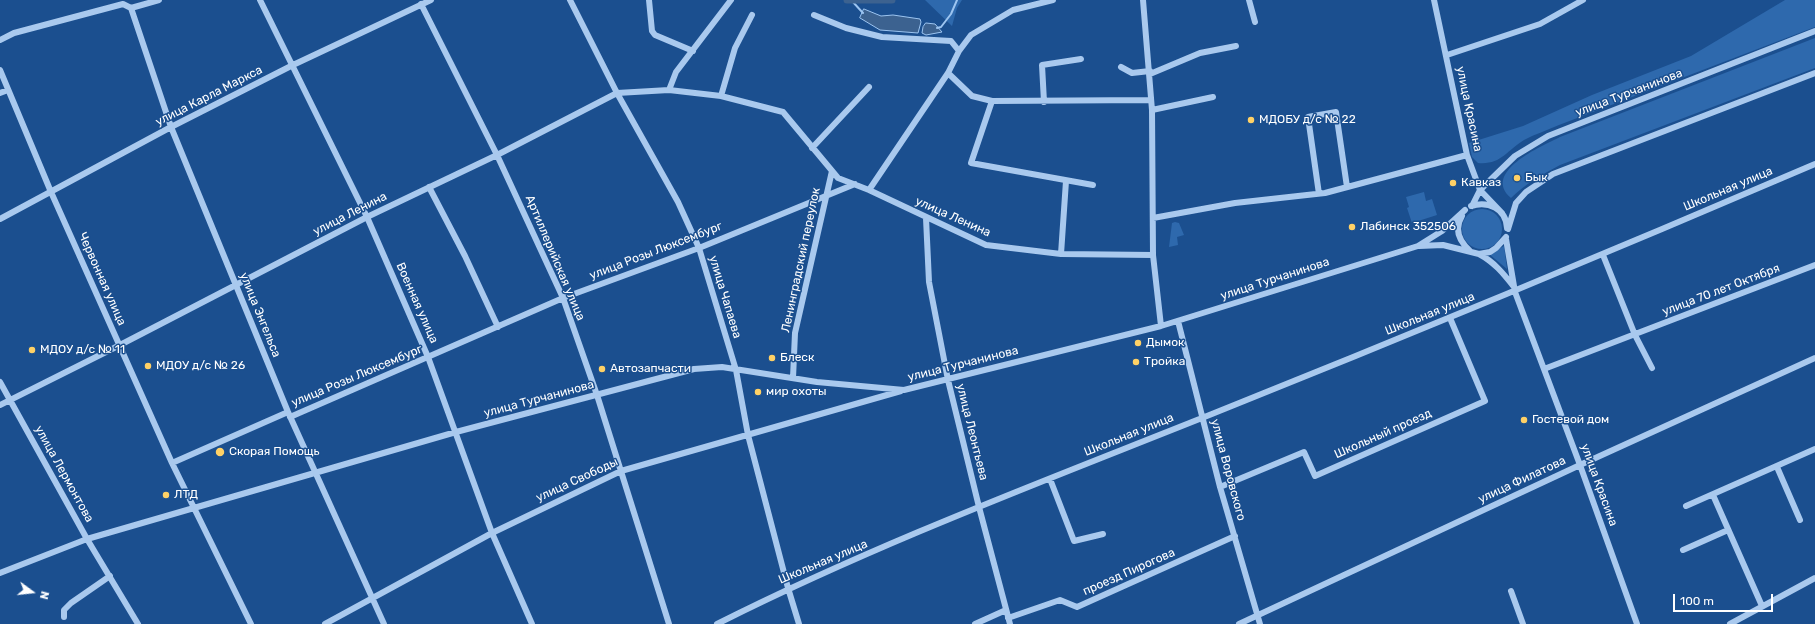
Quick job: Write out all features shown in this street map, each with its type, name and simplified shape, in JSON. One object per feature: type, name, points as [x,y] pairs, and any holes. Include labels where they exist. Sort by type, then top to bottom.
[{"type":"street","points":[[0,40],[14,33],[123,4],[131,8],[159,0]]},
{"type":"street","name":"Военная улица","points":[[260,0],[367,217],[428,357],[492,533],[532,624]]},
{"type":"street","name":"улица Карла Маркса","points":[[0,219],[171,127],[293,65],[431,0]]},
{"type":"street","name":"улица Чапаева","points":[[570,0],[617,93],[678,202],[699,248],[736,370],[748,435],[788,588],[799,624]]},
{"type":"street","points":[[649,0],[652,31],[655,35],[693,51]]},
{"type":"street","points":[[669,90],[676,72],[731,0]]},
{"type":"street","points":[[869,190],[948,73],[959,51],[971,35],[1014,10],[1053,0]]},
{"type":"street","points":[[1143,0],[1152,110],[1153,255],[1161,326]]},
{"type":"street","points":[[1249,0],[1255,22]]},
{"type":"street","name":"улица Красина","points":[[1434,0],[1447,55],[1467,155],[1480,190],[1502,213]]},
{"type":"street","points":[[1447,55],[1540,24],[1583,0]]},
{"type":"street","name":"Артиллерийская улица","points":[[421,4],[497,155],[563,298],[597,395],[669,624]]},
{"type":"street","name":"улица Энгельса","points":[[131,8],[171,127],[289,415],[384,624]]},
{"type":"street","points":[[721,96],[735,48],[752,15]]},
{"type":"street","points":[[814,15],[846,28],[882,37],[950,41],[959,51]]},
{"type":"street","name":"улица Турчанинова","points":[[1472,206],[1480,190],[1515,156],[1548,136],[1815,31]]},
{"type":"street","points":[[1121,67],[1132,73],[1150,72],[1200,53],[1236,46]]},
{"type":"street","points":[[1044,102],[1042,65],[1081,59]]},
{"type":"street","name":"Червонная улица","points":[[0,70],[51,192],[172,463],[251,624]]},
{"type":"street","points":[[948,73],[972,96],[992,101],[1044,102],[1151,100]]},
{"type":"street","points":[[1508,229],[1507,221],[1502,213],[1490,205],[1482,204],[1472,206],[1465,210],[1458,225],[1458,234],[1461,242],[1470,251],[1479,254],[1490,252],[1506,239],[1516,204],[1526,192],[1553,174],[1815,73]]},
{"type":"street","points":[[812,148],[869,87]]},
{"type":"street","points":[[0,93],[8,90]]},
{"type":"street","name":"улица Ленина","points":[[0,405],[120,345],[367,217],[497,155],[617,93],[669,90],[721,96],[783,112],[838,178],[869,190],[986,245],[1061,254],[1153,255]]},
{"type":"street","points":[[1152,110],[1213,97]]},
{"type":"street","points":[[992,101],[971,163],[1093,185]]},
{"type":"street","points":[[1319,194],[1308,117],[1336,112],[1347,187]]},
{"type":"street","points":[[1153,218],[1237,203],[1319,194],[1467,155]]},
{"type":"street","name":"Школьная улица","points":[[717,624],[788,588],[979,507],[1450,318],[1603,255],[1815,164]]},
{"type":"street","name":"Ленинградский переулок","points":[[792,378],[795,333],[832,171]]},
{"type":"street","points":[[1061,254],[1066,180]]},
{"type":"street","name":"улица Розы Люксембург","points":[[172,463],[428,357],[563,298],[699,248],[855,184]]},
{"type":"street","points":[[429,187],[465,256],[498,327]]},
{"type":"street","name":"улица Турчанинова","points":[[0,573],[87,539],[456,432],[694,369],[722,367],[817,382],[904,390],[948,380],[1161,326],[1418,246],[1442,231],[1465,210]]},
{"type":"street","name":"улица Леонтьева","points":[[926,218],[929,282],[948,380],[1009,621]]},
{"type":"street","name":"улица Красина","points":[[1506,239],[1515,290],[1637,624]]},
{"type":"street","name":"улица Турчанинова","points":[[1418,246],[1443,245],[1470,251]]},
{"type":"street","name":"улица Красина","points":[[1479,254],[1490,259],[1501,270],[1515,290]]},
{"type":"street","points":[[1603,255],[1635,335],[1652,368]]},
{"type":"street","name":"улица 70 лет Октября","points":[[1544,369],[1815,265]]},
{"type":"street","name":"Школьный проезд","points":[[1220,487],[1304,452],[1315,476],[1485,401],[1450,318]]},
{"type":"street","name":"улица Воровского","points":[[1178,321],[1220,487],[1260,624]]},
{"type":"street","name":"улица Филатова","points":[[1239,624],[1580,465],[1815,358]]},
{"type":"street","name":"улица Лермонтова","points":[[0,382],[87,539],[138,624]]},
{"type":"street","name":"улица Свободы","points":[[325,624],[492,533],[621,471],[904,390]]},
{"type":"street","points":[[1686,506],[1815,449]]},
{"type":"street","points":[[1777,467],[1800,520]]},
{"type":"street","points":[[1050,479],[1074,541],[1103,534]]},
{"type":"street","points":[[1713,495],[1762,606]]},
{"type":"street","points":[[1683,550],[1728,530]]},
{"type":"street","name":"проезд Пирогова","points":[[1009,621],[1060,600],[1077,607],[1235,536]]},
{"type":"street","points":[[64,617],[64,610],[71,603],[110,576]]},
{"type":"street","points":[[1730,624],[1815,578]]},
{"type":"street","points":[[1511,591],[1522,624]]},
{"type":"street","points":[[975,624],[1006,610]]},
{"type":"shaded area","points":[[925,0],[962,0],[957,8],[952,26]]},
{"type":"shaded area","points":[[1785,0],[1815,0],[1815,27],[1537,134],[1518,144],[1498,160],[1478,163],[1472,157],[1469,143],[1523,126],[1592,95],[1691,56]]},
{"type":"shaded area","points":[[864,9],[881,16],[893,15],[920,19],[921,22],[918,33],[880,30],[860,18]]},
{"type":"shaded area","points":[[926,23],[935,24],[942,32],[926,35],[922,33],[923,27]]},
{"type":"shaded area","points":[[1815,38],[1815,68],[1560,165],[1528,184],[1511,198],[1504,188],[1503,179],[1518,161],[1529,153],[1560,137]]},
{"type":"shaded area","points":[[1424,192],[1426,201],[1432,199],[1437,215],[1412,223],[1407,208],[1409,207],[1406,197]]},
{"type":"shaded area","points":[[1482,209],[1496,215],[1502,229],[1496,243],[1482,249],[1468,243],[1462,229],[1468,215]]},
{"type":"shaded area","points":[[1172,223],[1179,223],[1184,235],[1177,237],[1178,245],[1169,247]]},
{"type":"shaded area","points":[[1504,246],[1507,269],[1489,254]]},
{"type":"waterway","points":[[847,0],[892,0]]},
{"type":"waterway","points":[[937,28],[941,27],[951,14],[957,0]]},
{"type":"waterway","points":[[852,1],[863,13]]},
{"type":"place","name":"МДОБУ д/с № 22","points":[[1251,120]]},
{"type":"place","name":"Бык","points":[[1517,178]]},
{"type":"place","name":"Кавказ","points":[[1453,183]]},
{"type":"place","name":"Лабинск 352506","points":[[1352,227]]},
{"type":"place","name":"Дымок","points":[[1138,343]]},
{"type":"place","name":"МДОУ д/с № 11","points":[[32,350]]},
{"type":"place","name":"Блеск","points":[[772,358]]},
{"type":"place","name":"Тройка","points":[[1136,362]]},
{"type":"place","name":"МДОУ д/с № 26","points":[[148,366]]},
{"type":"place","name":"Автозапчасти","points":[[602,369]]},
{"type":"place","name":"мир охоты","points":[[758,392]]},
{"type":"place","name":"Гостевой дом","points":[[1524,420]]},
{"type":"place","name":"Скорая Помощь","points":[[220,452]]},
{"type":"place","name":"ЛТД","points":[[166,495]]}]
